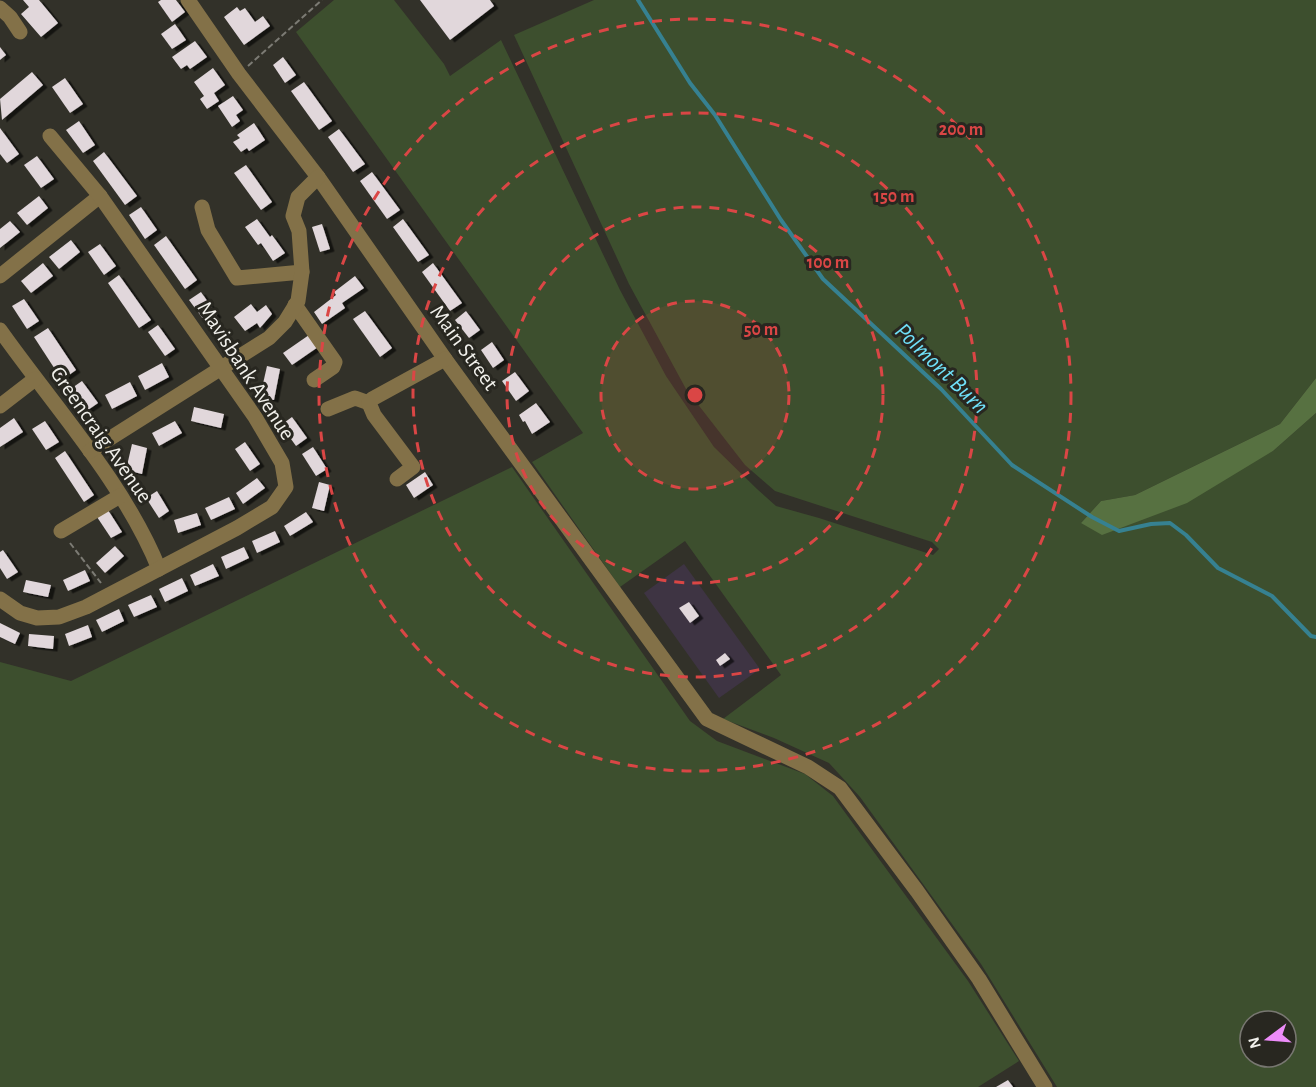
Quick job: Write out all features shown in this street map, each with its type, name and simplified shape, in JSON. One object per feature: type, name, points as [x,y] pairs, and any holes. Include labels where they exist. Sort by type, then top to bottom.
[{"type":"street","name":"Main Street","points":[[188,0],[239,74],[318,177],[445,359],[707,719],[808,767],[840,788],[918,891],[979,979],[1045,1087]]},
{"type":"street","points":[[0,8],[21,32]]},
{"type":"street","name":"Mavisbank Avenue","points":[[0,600],[20,613],[38,618],[59,617],[86,607],[237,528],[272,507],[286,487],[282,463],[255,417],[100,196],[50,136]]},
{"type":"street","points":[[90,451],[269,338],[285,322],[296,305],[302,272],[299,231],[293,216],[297,197],[318,177]]},
{"type":"street","points":[[0,276],[100,196]]},
{"type":"street","points":[[202,207],[208,230],[237,278],[302,272]]},
{"type":"street","points":[[296,305],[335,362],[333,367],[314,380]]},
{"type":"street","name":"Greencraig Avenue","points":[[0,330],[90,451],[120,496],[147,537],[159,569]]},
{"type":"street","points":[[369,403],[372,399],[445,359]]},
{"type":"street","points":[[0,406],[35,379]]},
{"type":"street","points":[[328,409],[355,398],[369,403],[374,415],[413,467],[396,479]]},
{"type":"street","points":[[61,531],[120,496]]},
{"type":"path","points":[[239,74],[322,0]]},
{"type":"path","points":[[61,531],[110,595]]},
{"type":"shaded area","points":[[684,564],[760,669],[719,698],[644,593]]},
{"type":"green space","points":[[334,0],[394,0],[444,64],[450,76],[501,40],[620,290],[666,376],[714,447],[776,506],[933,555],[939,549],[932,542],[775,491],[745,465],[686,389],[629,284],[514,35],[594,0],[1316,0],[1316,378],[1280,424],[1135,495],[1101,501],[1081,523],[1273,451],[1316,413],[1316,1087],[1057,1087],[981,964],[860,797],[829,763],[774,738],[723,719],[781,675],[685,541],[620,587],[532,462],[583,433],[296,32]]},
{"type":"green space","points":[[1316,378],[1316,413],[1273,451],[1187,503],[1102,535],[1081,523],[1101,501],[1135,495],[1280,424]]},
{"type":"green space","points":[[512,467],[690,721],[717,741],[805,774],[833,796],[968,981],[1019,1061],[978,1087],[0,1087],[0,662],[71,681]]},
{"type":"building","points":[[23,0],[39,0],[58,23],[41,37],[21,14],[29,7]]},
{"type":"building","points":[[176,0],[185,12],[172,22],[158,2]]},
{"type":"building","points":[[420,0],[490,0],[494,6],[450,40]]},
{"type":"building","points":[[237,7],[240,11],[245,8],[255,22],[263,16],[270,26],[244,45],[224,17]]},
{"type":"building","points":[[175,24],[186,40],[172,49],[161,34]]},
{"type":"building","points":[[195,41],[207,57],[190,69],[187,65],[181,69],[172,57]]},
{"type":"building","points":[[0,47],[6,55],[0,60]]},
{"type":"building","points":[[283,57],[296,75],[285,83],[273,65]]},
{"type":"building","points":[[213,68],[225,85],[214,93],[219,101],[207,109],[200,99],[204,96],[194,82]]},
{"type":"building","points":[[32,72],[43,85],[2,120],[0,99]]},
{"type":"building","points":[[65,78],[83,104],[70,113],[52,87]]},
{"type":"building","points":[[304,82],[332,121],[319,130],[291,91]]},
{"type":"building","points":[[233,96],[243,110],[236,115],[240,121],[232,127],[218,106]]},
{"type":"building","points":[[79,121],[95,145],[83,153],[66,130]]},
{"type":"building","points":[[254,123],[265,140],[249,151],[247,148],[241,152],[233,142],[240,138],[237,135]]},
{"type":"building","points":[[0,128],[19,154],[7,163],[0,154]]},
{"type":"building","points":[[339,129],[365,164],[353,172],[328,137]]},
{"type":"building","points":[[104,152],[137,196],[125,205],[93,161]]},
{"type":"building","points":[[37,156],[54,179],[41,188],[24,165]]},
{"type":"building","points":[[246,165],[272,202],[261,210],[234,173]]},
{"type":"building","points":[[372,172],[400,210],[387,219],[360,181]]},
{"type":"building","points":[[39,196],[48,208],[27,225],[17,213]]},
{"type":"building","points":[[141,207],[157,230],[145,239],[129,215]]},
{"type":"building","points":[[257,219],[285,253],[273,261],[261,243],[258,245],[245,227]]},
{"type":"building","points":[[403,219],[429,255],[418,262],[393,227]]},
{"type":"building","points":[[10,221],[20,232],[0,248],[0,229]]},
{"type":"building","points":[[322,224],[330,249],[320,252],[312,227]]},
{"type":"building","points":[[166,236],[197,280],[185,289],[154,245]]},
{"type":"building","points":[[71,240],[80,252],[59,269],[49,257]]},
{"type":"building","points":[[100,244],[116,266],[104,275],[88,252]]},
{"type":"building","points":[[43,263],[53,276],[31,293],[21,281]]},
{"type":"building","points":[[433,263],[462,303],[450,311],[422,272]]},
{"type":"building","points":[[119,275],[151,320],[139,328],[108,283]]},
{"type":"building","points":[[355,276],[364,288],[342,303],[345,308],[322,324],[314,312],[336,295],[334,292]]},
{"type":"building","points":[[201,292],[217,315],[206,323],[189,300]]},
{"type":"building","points":[[24,299],[39,321],[27,329],[12,306]]},
{"type":"building","points":[[251,304],[257,312],[266,305],[272,314],[260,328],[257,323],[245,331],[234,317]]},
{"type":"building","points":[[365,311],[392,348],[380,357],[353,319]]},
{"type":"building","points":[[466,311],[480,330],[469,338],[455,320]]},
{"type":"building","points":[[158,325],[175,349],[165,356],[148,332]]},
{"type":"building","points":[[48,328],[76,370],[62,380],[34,337]]},
{"type":"building","points":[[309,335],[318,347],[292,365],[283,353]]},
{"type":"building","points":[[492,342],[504,360],[493,368],[481,350]]},
{"type":"building","points":[[162,363],[169,377],[145,390],[138,376]]},
{"type":"building","points":[[267,366],[280,369],[274,400],[260,397]]},
{"type":"building","points":[[515,372],[529,391],[516,401],[502,381]]},
{"type":"building","points":[[82,381],[98,403],[85,412],[69,390]]},
{"type":"building","points":[[130,382],[137,396],[112,409],[105,395]]},
{"type":"building","points":[[536,403],[550,422],[532,434],[519,415]]},
{"type":"building","points":[[194,407],[224,414],[221,428],[191,421]]},
{"type":"building","points":[[292,417],[307,438],[296,446],[281,425]]},
{"type":"building","points":[[14,418],[23,432],[0,447],[0,428]]},
{"type":"building","points":[[45,421],[59,442],[46,450],[32,429]]},
{"type":"building","points":[[175,421],[182,433],[159,446],[152,433]]},
{"type":"building","points":[[245,442],[260,464],[250,471],[235,449]]},
{"type":"building","points":[[132,444],[147,448],[142,474],[126,470]]},
{"type":"building","points":[[313,447],[327,469],[316,476],[302,454]]},
{"type":"building","points":[[65,451],[94,495],[84,502],[55,458]]},
{"type":"building","points":[[425,472],[433,485],[414,498],[406,485]]},
{"type":"building","points":[[257,478],[265,488],[243,504],[236,493]]},
{"type":"building","points":[[319,482],[330,485],[324,511],[312,508]]},
{"type":"building","points":[[157,491],[169,511],[159,518],[146,498]]},
{"type":"building","points":[[229,497],[235,509],[211,520],[205,508]]},
{"type":"building","points":[[108,510],[122,532],[111,538],[97,517]]},
{"type":"building","points":[[306,512],[313,522],[290,536],[284,526]]},
{"type":"building","points":[[197,513],[201,525],[178,533],[174,520]]},
{"type":"building","points":[[275,531],[280,542],[257,553],[252,541]]},
{"type":"building","points":[[115,546],[124,556],[105,573],[96,563]]},
{"type":"building","points":[[244,547],[249,558],[226,569],[221,557]]},
{"type":"building","points":[[3,550],[18,572],[7,579],[0,568],[0,552]]},
{"type":"building","points":[[213,564],[219,576],[195,586],[190,575]]},
{"type":"building","points":[[85,570],[90,581],[68,591],[63,580]]},
{"type":"building","points":[[182,578],[188,591],[165,602],[159,589]]},
{"type":"building","points":[[26,580],[51,585],[48,597],[23,592]]},
{"type":"building","points":[[151,595],[157,607],[134,617],[128,605]]},
{"type":"building","points":[[689,602],[699,616],[690,623],[679,608]]},
{"type":"building","points":[[119,609],[124,621],[102,632],[96,620]]},
{"type":"building","points":[[0,623],[20,633],[15,644],[0,637]]},
{"type":"building","points":[[88,625],[92,637],[69,646],[65,634]]},
{"type":"building","points":[[29,634],[54,636],[53,649],[28,646]]},
{"type":"building","points":[[725,653],[730,659],[720,666],[716,660]]},
{"type":"building","points":[[1008,1080],[1013,1087],[996,1087]]},
{"type":"waterway","name":"Polmont Burn","points":[[638,0],[690,83],[715,115],[781,220],[823,279],[941,389],[1012,465],[1092,517],[1119,531],[1151,524],[1170,523],[1186,535],[1218,568],[1272,596],[1311,636],[1316,637]]}]
